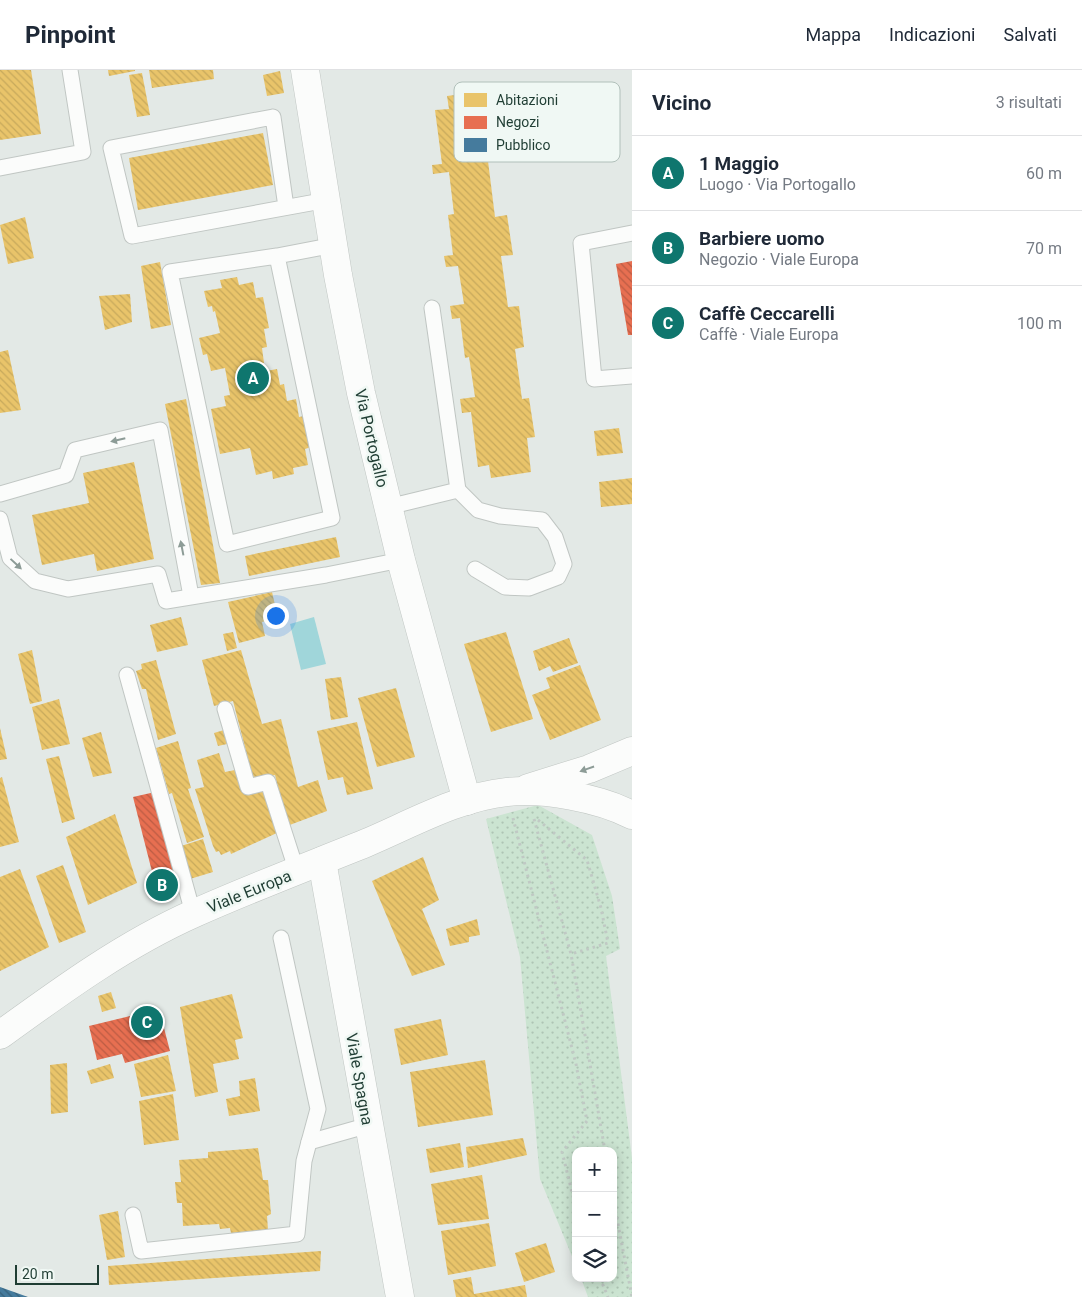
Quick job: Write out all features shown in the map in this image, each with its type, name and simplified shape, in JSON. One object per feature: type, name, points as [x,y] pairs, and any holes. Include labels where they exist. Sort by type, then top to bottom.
[{"type":"street","name":"Via Portogallo","points":[[305,70],[361,393],[401,560],[467,800]]},
{"type":"street","points":[[513,792],[589,769],[632,751]]},
{"type":"street","name":"Viale Europa","points":[[0,1035],[58,993],[123,951],[194,913],[297,872],[467,800],[513,792]]},
{"type":"street","points":[[513,792],[570,796],[598,802],[632,815]]},
{"type":"street","name":"Viale Spagna","points":[[322,861],[400,1297]]},
{"type":"lane","points":[[0,168],[83,152],[70,70]]},
{"type":"lane","points":[[286,207],[273,117],[111,148],[132,236],[327,200]]},
{"type":"lane","points":[[632,233],[581,243],[594,379],[632,376]]},
{"type":"lane","points":[[277,256],[332,518],[227,544],[170,272],[277,256],[334,245]]},
{"type":"lane","points":[[432,308],[458,490],[478,510],[500,516],[542,520],[555,537],[564,564],[558,577],[529,588],[505,587],[475,569]]},
{"type":"lane","points":[[0,494],[66,475],[75,450],[160,430],[191,596]]},
{"type":"lane","points":[[388,506],[458,490]]},
{"type":"lane","points":[[0,519],[10,558],[35,581],[68,589],[158,574],[166,601],[326,575],[401,560]]},
{"type":"lane","points":[[127,675],[194,913]]},
{"type":"lane","points":[[225,709],[248,787],[268,782],[297,872]]},
{"type":"lane","points":[[133,1215],[141,1251],[297,1234],[304,1161],[318,1109],[281,938]]},
{"type":"lane","points":[[309,1142],[369,1125]]},
{"type":"path","points":[[513,792],[576,1064],[587,1121],[562,1152],[572,1192]]},
{"type":"path","points":[[571,954],[608,943],[588,860],[534,818],[571,954],[604,1147]]},
{"type":"path","points":[[617,1219],[632,1297]]},
{"type":"path","points":[[602,1282],[608,1297]]},
{"type":"green space","points":[[538,805],[592,835],[612,896],[620,949],[606,956],[632,1158],[632,1297],[588,1297],[582,1282],[617,1282],[617,1147],[572,1147],[572,1256],[540,1179],[520,957],[486,819]]},
{"type":"water","points":[[314,617],[326,664],[301,670],[290,624]]},
{"type":"building: Abitazioni","points":[[0,70],[31,70],[41,134],[0,140]]},
{"type":"building: Abitazioni","points":[[108,70],[135,70],[135,71],[109,76]]},
{"type":"building: Abitazioni","points":[[149,70],[213,70],[214,79],[152,88]]},
{"type":"building: Abitazioni","points":[[280,71],[284,93],[267,96],[263,75]]},
{"type":"building: Abitazioni","points":[[142,73],[150,115],[137,117],[129,75]]},
{"type":"building: Abitazioni","points":[[454,95],[454,162],[488,162],[495,217],[507,215],[513,255],[501,256],[508,307],[519,306],[524,347],[515,349],[522,399],[529,398],[535,437],[527,438],[531,472],[491,478],[489,465],[478,467],[471,412],[462,413],[460,399],[475,397],[469,357],[465,358],[460,318],[452,319],[450,306],[464,304],[458,266],[446,267],[444,256],[453,255],[448,215],[454,214],[449,172],[433,174],[432,165],[442,164],[435,110],[449,109],[447,96]]},
{"type":"building: Abitazioni","points":[[263,133],[273,185],[138,210],[129,158]]},
{"type":"building: Abitazioni","points":[[25,217],[34,258],[8,264],[0,225]]},
{"type":"building: Abitazioni","points":[[160,262],[171,325],[151,329],[141,266]]},
{"type":"building: Abitazioni","points":[[237,277],[239,285],[253,282],[256,298],[263,297],[269,328],[264,329],[267,347],[262,348],[264,363],[259,364],[261,372],[277,369],[280,385],[284,384],[287,401],[296,399],[299,417],[304,416],[311,447],[305,449],[308,465],[293,468],[294,474],[273,479],[272,471],[256,475],[250,448],[220,454],[211,409],[226,406],[224,396],[230,395],[225,368],[211,371],[207,354],[203,355],[199,338],[220,333],[215,311],[213,312],[212,306],[208,307],[204,291],[222,288],[220,280]]},
{"type":"building: Abitazioni","points":[[130,294],[132,322],[105,330],[99,296]]},
{"type":"building: Abitazioni","points":[[8,350],[21,410],[0,413],[0,352]]},
{"type":"building: Abitazioni","points":[[186,399],[220,583],[201,585],[165,404]]},
{"type":"building: Abitazioni","points":[[619,428],[623,453],[597,456],[594,431]]},
{"type":"building: Abitazioni","points":[[134,462],[154,559],[97,571],[94,554],[42,565],[32,515],[89,503],[83,473]]},
{"type":"building: Abitazioni","points":[[632,478],[632,504],[601,507],[599,482]]},
{"type":"building: Abitazioni","points":[[336,537],[340,557],[249,576],[245,556]]},
{"type":"building: Abitazioni","points":[[272,592],[278,618],[262,622],[265,636],[239,643],[228,602]]},
{"type":"building: Abitazioni","points":[[181,617],[188,645],[157,652],[150,625]]},
{"type":"building: Abitazioni","points":[[233,632],[237,648],[227,651],[223,634]]},
{"type":"building: Abitazioni","points":[[506,632],[533,719],[491,732],[464,644]]},
{"type":"building: Abitazioni","points":[[569,638],[578,663],[553,672],[550,666],[539,671],[533,651]]},
{"type":"building: Abitazioni","points":[[32,650],[42,701],[30,704],[18,654]]},
{"type":"building: Abitazioni","points":[[241,650],[262,724],[281,719],[298,787],[318,780],[327,811],[287,826],[275,775],[254,782],[233,701],[214,706],[202,660]]},
{"type":"building: Abitazioni","points":[[156,660],[176,734],[158,740],[146,689],[142,689],[136,671],[142,669],[141,664]]},
{"type":"building: Abitazioni","points":[[580,665],[601,720],[550,740],[532,695],[550,688],[546,678]]},
{"type":"building: Abitazioni","points":[[341,677],[348,717],[331,720],[325,679]]},
{"type":"building: Abitazioni","points":[[396,688],[415,757],[377,767],[358,698]]},
{"type":"building: Abitazioni","points":[[59,699],[70,744],[42,750],[32,707]]},
{"type":"building: Abitazioni","points":[[357,722],[373,789],[347,795],[343,777],[328,780],[317,731]]},
{"type":"building: Abitazioni","points":[[0,728],[7,759],[0,760]]},
{"type":"building: Abitazioni","points":[[224,730],[227,744],[218,746],[214,733]]},
{"type":"building: Abitazioni","points":[[101,732],[112,773],[93,777],[82,738]]},
{"type":"building: Abitazioni","points":[[178,741],[191,788],[188,789],[204,837],[187,843],[172,793],[169,794],[156,748]]},
{"type":"building: Abitazioni","points":[[219,753],[225,772],[240,769],[248,794],[268,788],[279,832],[231,854],[230,851],[221,855],[219,851],[216,852],[213,846],[195,789],[204,787],[197,760]]},
{"type":"building: Abitazioni","points":[[59,756],[75,819],[62,823],[46,759]]},
{"type":"building: Abitazioni","points":[[2,777],[19,842],[0,847],[0,778]]},
{"type":"building: Abitazioni","points":[[115,814],[137,883],[88,905],[66,837]]},
{"type":"building: Abitazioni","points":[[203,839],[213,872],[190,879],[181,846]]},
{"type":"building: Abitazioni","points":[[423,857],[439,900],[422,909],[445,965],[412,976],[372,881]]},
{"type":"building: Abitazioni","points":[[63,865],[86,932],[59,943],[36,876]]},
{"type":"building: Abitazioni","points":[[20,869],[49,947],[0,971],[0,877]]},
{"type":"building: Abitazioni","points":[[477,919],[480,935],[469,937],[469,942],[450,946],[446,929]]},
{"type":"building: Abitazioni","points":[[111,992],[116,1008],[102,1012],[98,996]]},
{"type":"building: Abitazioni","points":[[232,994],[243,1038],[235,1040],[239,1059],[213,1064],[218,1092],[195,1097],[180,1007]]},
{"type":"building: Abitazioni","points":[[441,1019],[448,1055],[401,1065],[394,1029]]},
{"type":"building: Abitazioni","points":[[168,1055],[176,1091],[141,1097],[134,1064]]},
{"type":"building: Abitazioni","points":[[485,1060],[493,1115],[418,1127],[410,1072]]},
{"type":"building: Abitazioni","points":[[67,1063],[68,1112],[51,1114],[50,1065]]},
{"type":"building: Abitazioni","points":[[110,1064],[114,1078],[91,1084],[87,1071]]},
{"type":"building: Abitazioni","points":[[255,1078],[260,1111],[229,1116],[226,1099],[240,1096],[239,1081]]},
{"type":"building: Abitazioni","points":[[173,1094],[179,1140],[144,1145],[139,1101]]},
{"type":"building: Abitazioni","points":[[523,1138],[527,1155],[468,1168],[466,1147]]},
{"type":"building: Abitazioni","points":[[460,1143],[464,1167],[430,1173],[426,1149]]},
{"type":"building: Abitazioni","points":[[258,1148],[263,1180],[268,1180],[271,1214],[267,1216],[268,1230],[231,1233],[230,1228],[220,1229],[219,1224],[183,1226],[182,1203],[177,1203],[175,1182],[181,1182],[179,1160],[208,1158],[208,1152]]},
{"type":"building: Abitazioni","points":[[482,1175],[489,1219],[438,1225],[431,1184]]},
{"type":"building: Abitazioni","points":[[118,1211],[125,1257],[107,1260],[99,1215]]},
{"type":"building: Abitazioni","points":[[489,1223],[496,1266],[448,1275],[441,1231]]},
{"type":"building: Abitazioni","points":[[546,1243],[555,1272],[524,1282],[515,1253]]},
{"type":"building: Abitazioni","points":[[321,1251],[320,1271],[109,1285],[108,1266]]},
{"type":"building: Abitazioni","points":[[471,1277],[474,1294],[525,1285],[527,1297],[456,1297],[453,1280]]},
{"type":"building: Negozi","points":[[632,261],[632,335],[628,335],[616,264]]},
{"type":"building: Negozi","points":[[155,792],[180,890],[159,899],[133,797]]},
{"type":"building: Negozi","points":[[159,1009],[170,1051],[125,1063],[122,1054],[97,1060],[89,1026]]},
{"type":"building: Pubblico","points":[[0,1287],[28,1297],[0,1297]]},
{"type":"place","name":"1 Maggio","points":[[253,378]]},
{"type":"place","name":"Barbiere uomo","points":[[162,885]]},
{"type":"place","name":"Caffè Ceccarelli","points":[[147,1022]]}]
